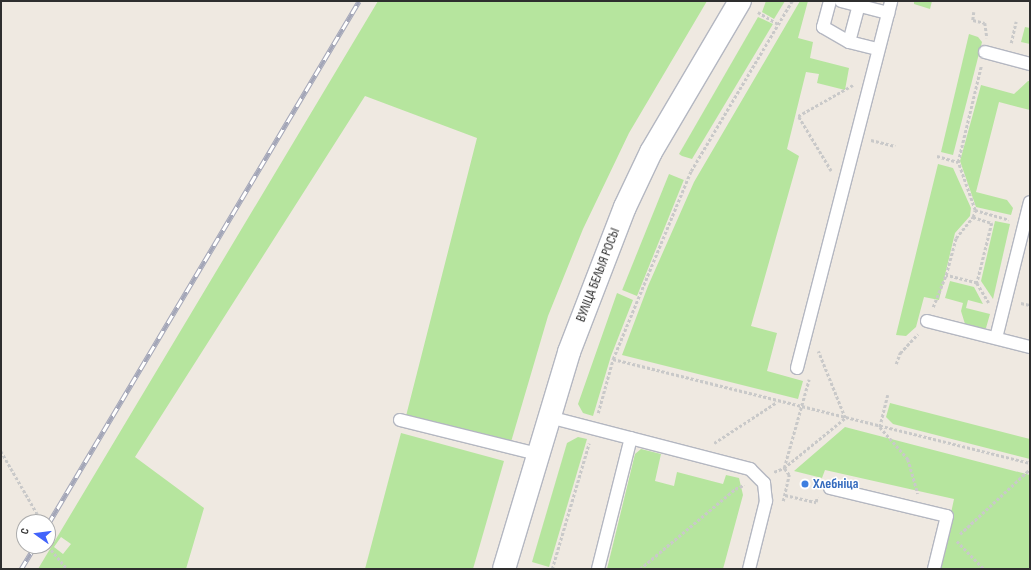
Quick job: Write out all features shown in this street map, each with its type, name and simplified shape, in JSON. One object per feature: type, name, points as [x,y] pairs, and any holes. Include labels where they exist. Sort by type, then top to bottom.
[{"type":"main road","name":"ВУЛІЦА БЕЛЫЯ РОСЫ","points":[[504,569],[537,454],[593,285],[651,152],[740,1]]},
{"type":"lane","points":[[830,1],[823,27],[849,42],[878,49]]},
{"type":"lane","points":[[797,368],[889,7],[859,5],[841,1]]},
{"type":"lane","points":[[849,42],[859,5]]},
{"type":"lane","points":[[985,52],[1030,64]]},
{"type":"lane","points":[[996,338],[1030,202]]},
{"type":"lane","points":[[927,321],[1030,347]]},
{"type":"lane","points":[[549,417],[750,469],[764,483],[766,501],[748,569]]},
{"type":"lane","points":[[400,420],[537,454]]},
{"type":"lane","points":[[598,569],[631,438]]},
{"type":"lane","points":[[830,488],[947,516],[934,569]]},
{"type":"path","points":[[552,569],[613,359],[690,171],[792,1]]},
{"type":"path","points":[[927,321],[946,275],[956,238],[973,217],[975,210],[958,162],[987,42],[985,23],[972,20],[974,12]]},
{"type":"path","points":[[1010,48],[1016,22]]},
{"type":"path","points":[[842,191],[798,116],[872,74]]},
{"type":"path","points":[[870,140],[895,146]]},
{"type":"path","points":[[938,156],[958,162]]},
{"type":"path","points":[[975,210],[1024,224]]},
{"type":"path","points":[[946,275],[977,283],[992,223],[973,217]]},
{"type":"path","points":[[896,364],[900,353],[917,336]]},
{"type":"path","points":[[817,348],[846,418]]},
{"type":"path","points":[[613,359],[778,402],[1030,463]]},
{"type":"path","points":[[880,427],[888,395]]},
{"type":"path","points":[[696,455],[778,402]]},
{"type":"path","points":[[784,468],[802,407]]},
{"type":"path","points":[[640,569],[735,489],[784,468],[846,418]]},
{"type":"path","points":[[880,427],[908,459],[923,510]]},
{"type":"path","points":[[1,451],[37,514]]},
{"type":"path","points":[[784,468],[789,475],[784,495],[816,502],[820,487],[830,488]]},
{"type":"path","points":[[984,569],[955,539],[1030,469]]},
{"type":"path","points":[[55,554],[67,569]]},
{"type":"green space","points":[[378,1],[707,1],[629,133],[583,229],[548,316],[511,442],[406,416],[477,138],[365,96],[135,457],[204,508],[186,569],[38,569],[47,554],[56,554],[56,549],[63,554],[71,544],[61,537],[56,544],[56,539]]},
{"type":"green space","points":[[766,1],[785,1],[774,19],[762,12]]},
{"type":"green space","points":[[800,1],[808,1],[798,38],[813,42],[810,58],[849,68],[845,90],[817,83],[819,74],[806,72],[787,149],[799,156],[751,326],[777,333],[767,371],[803,381],[798,399],[622,355],[648,286],[694,182]]},
{"type":"green space","points":[[914,1],[932,1],[930,9],[914,4]]},
{"type":"green space","points":[[758,17],[773,24],[692,159],[682,156],[679,154]]},
{"type":"green space","points":[[1025,27],[1030,28],[1030,44],[1021,42]]},
{"type":"green space","points":[[969,34],[978,37],[982,42],[953,155],[941,152]]},
{"type":"green space","points":[[1028,81],[1030,81],[1030,110],[999,102],[976,192],[1007,200],[1013,208],[1011,215],[976,207],[960,161],[981,85],[1014,94]]},
{"type":"green space","points":[[938,164],[953,168],[971,208],[970,216],[955,233],[939,300],[924,297],[916,327],[906,336],[896,335]]},
{"type":"green space","points":[[669,174],[684,180],[637,296],[622,290]]},
{"type":"green space","points":[[995,221],[1010,224],[993,299],[981,281]]},
{"type":"green space","points":[[950,281],[974,287],[983,304],[968,300],[966,308],[990,314],[986,328],[973,328],[965,324],[961,311],[963,303],[945,298]]},
{"type":"green space","points":[[617,293],[633,300],[611,356],[593,416],[583,413],[578,404]]},
{"type":"green space","points":[[890,403],[1030,439],[1030,459],[893,424],[886,417]]},
{"type":"green space","points":[[845,427],[1030,475],[1030,569],[939,569],[954,499],[825,470],[822,478],[794,471]]},
{"type":"green space","points":[[401,433],[504,461],[473,569],[365,569]]},
{"type":"green space","points":[[578,437],[587,439],[549,567],[532,562],[567,443]]},
{"type":"green space","points":[[641,449],[661,454],[655,481],[674,486],[677,472],[723,484],[726,475],[739,478],[743,495],[723,569],[607,569],[635,454]]},
{"type":"railway","points":[[54,514],[359,1]]},
{"type":"railway","points":[[21,569],[30,554]]},
{"type":"place","name":"Хлебніца","points":[[805,484]]}]
